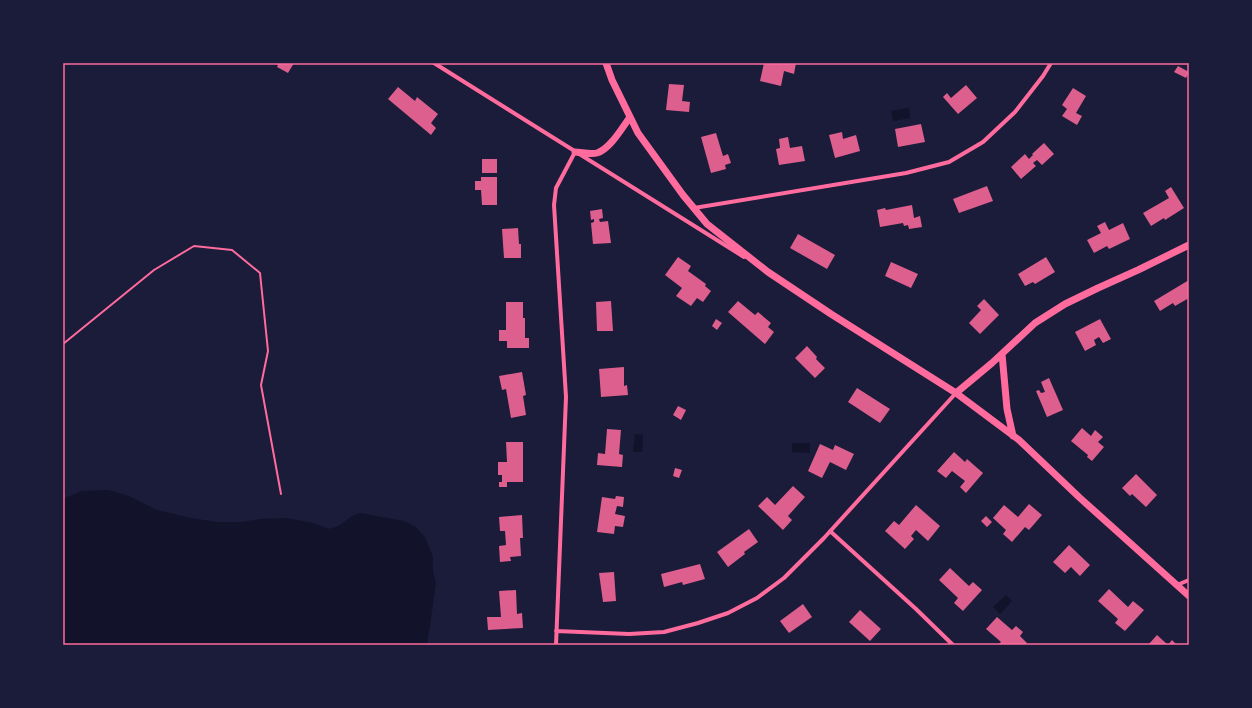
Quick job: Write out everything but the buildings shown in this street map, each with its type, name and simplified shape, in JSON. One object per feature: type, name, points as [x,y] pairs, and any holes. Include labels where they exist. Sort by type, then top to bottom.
[{"type":"street","points":[[434,63],[768,272],[831,314],[956,393],[1013,436],[1189,596]]},
{"type":"street","points":[[694,208],[906,173],[949,162],[983,142],[1010,117],[1043,76],[1051,63]]},
{"type":"street","points":[[609,64],[612,80],[638,134],[683,195],[708,224],[768,272]]},
{"type":"street","points":[[575,152],[596,153],[604,150],[615,138],[630,117]]},
{"type":"street","points":[[556,645],[566,397],[554,205],[556,188],[575,152]]},
{"type":"street","points":[[556,631],[629,634],[664,632],[728,613],[757,598],[784,578],[830,531],[956,393],[1002,354],[1035,323],[1065,304],[1189,245]]},
{"type":"street","points":[[1002,354],[1007,409],[1013,436]]},
{"type":"street","points":[[830,531],[916,609],[953,645]]},
{"type":"street","points":[[1177,585],[1189,580]]},
{"type":"path","points":[[63,344],[154,270],[194,246],[232,250],[260,273],[268,351],[261,385],[280,494]]},
{"type":"shaded area","points":[[909,108],[910,118],[893,121],[891,111]]},
{"type":"shaded area","points":[[635,434],[643,435],[642,452],[633,452]]},
{"type":"shaded area","points":[[792,443],[810,443],[810,453],[792,452]]},
{"type":"shaded area","points":[[108,490],[129,496],[157,510],[216,522],[242,522],[261,519],[286,518],[313,523],[329,529],[340,525],[352,516],[360,513],[404,521],[416,527],[425,537],[433,557],[433,571],[436,584],[427,645],[63,645],[63,499],[81,491]]},
{"type":"shaded area","points":[[1006,595],[1012,601],[1000,614],[993,607]]}]
